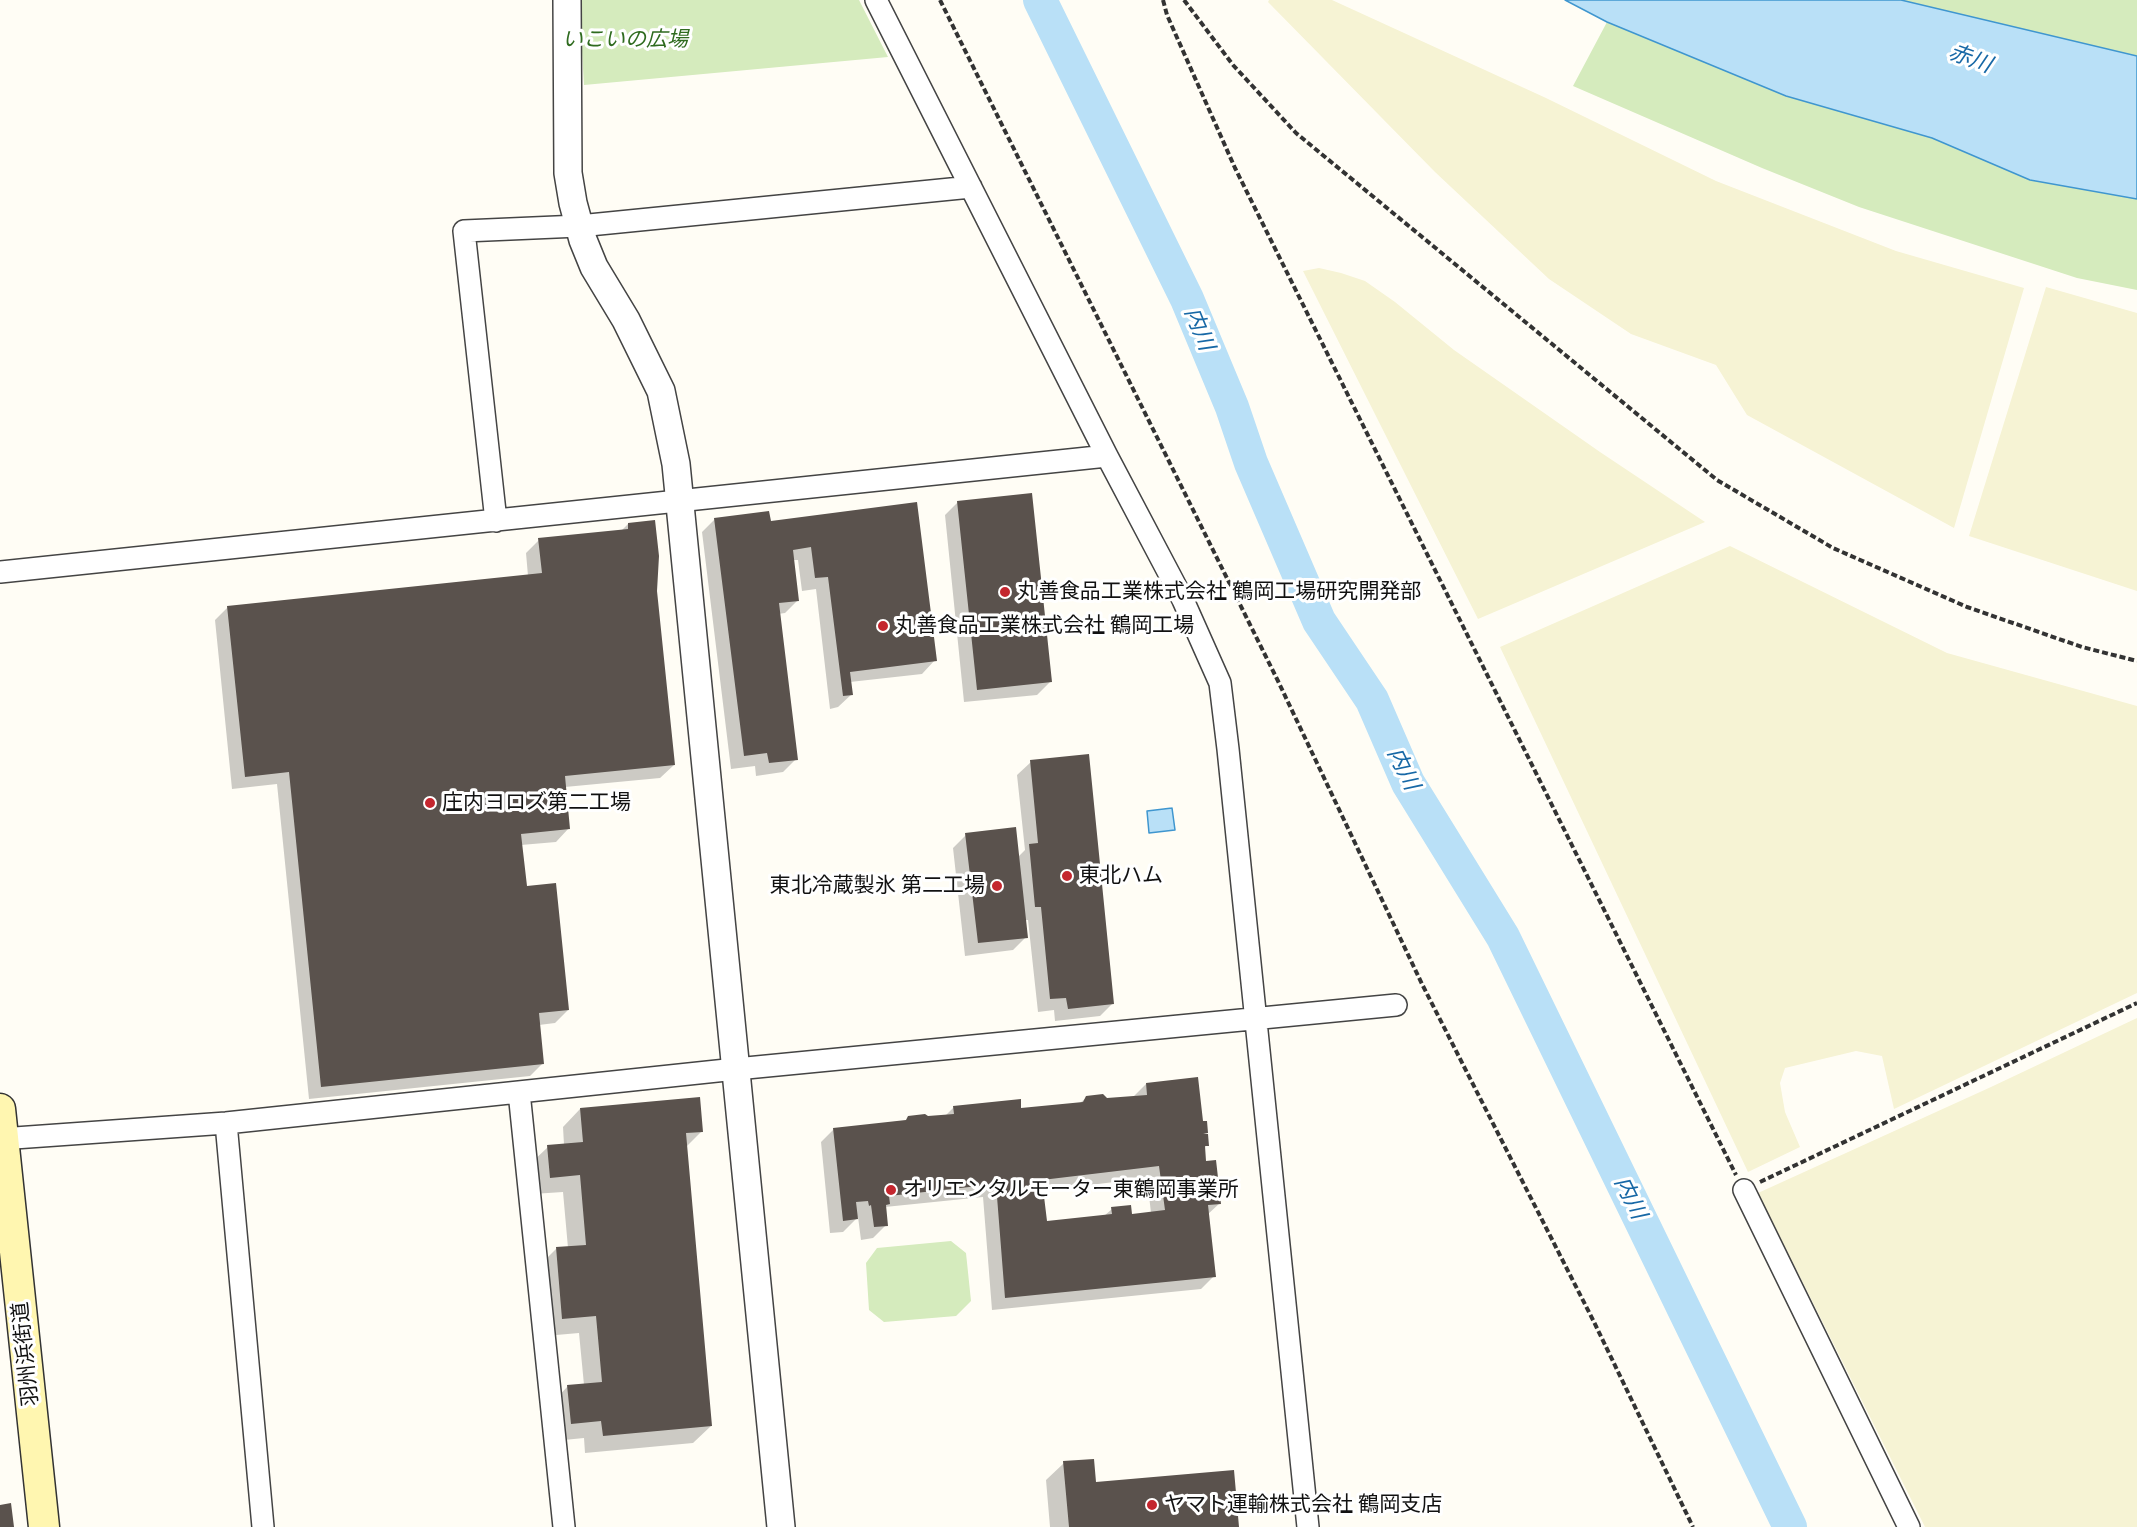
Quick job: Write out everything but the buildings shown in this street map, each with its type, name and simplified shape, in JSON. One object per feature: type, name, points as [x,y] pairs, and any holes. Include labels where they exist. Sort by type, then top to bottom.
[{"type":"main road","name":"羽州浜街道","points":[[0,1109],[44,1527]]},
{"type":"street","points":[[567,0],[568,173],[579,226],[594,267],[626,321],[660,391],[676,464],[781,1527]]},
{"type":"street","points":[[876,0],[1107,456],[1183,600],[1220,683],[1308,1527]]},
{"type":"street","points":[[496,521],[464,231],[579,226],[971,187]]},
{"type":"street","points":[[0,572],[1107,456]]},
{"type":"street","points":[[2,1139],[226,1123],[736,1069],[1396,1005]]},
{"type":"street","points":[[519,1092],[564,1527]]},
{"type":"street","points":[[226,1123],[263,1527]]},
{"type":"street","points":[[1744,1190],[1909,1527]]},
{"type":"path","points":[[940,0],[1278,681],[1422,984],[1578,1289],[1694,1527]]},
{"type":"path","points":[[1163,0],[1167,15],[1236,168],[1744,1190],[2137,1003]]},
{"type":"path","points":[[1184,0],[1233,65],[1296,133],[1717,480],[1833,548],[1967,607],[2082,646],[2137,661]]},
{"type":"shaded area","points":[[1269,0],[1332,0],[1546,98],[1716,181],[1896,251],[2024,288],[1954,528],[1747,415],[1716,365],[1631,334],[1549,279],[1435,172],[1268,2]]},
{"type":"shaded area","points":[[1319,268],[1365,281],[1454,350],[1705,522],[1478,619],[1303,271]]},
{"type":"shaded area","points":[[2046,287],[2137,313],[2137,591],[1969,536]]},
{"type":"shaded area","points":[[1730,546],[1947,653],[2137,706],[2137,993],[1894,1109],[1882,1056],[1856,1051],[1785,1068],[1780,1083],[1785,1112],[1800,1147],[1748,1172],[1500,647]]},
{"type":"shaded area","points":[[2137,1018],[2137,1527],[1925,1527],[1758,1193]]},
{"type":"green space","name":"いこいの広場","points":[[579,0],[859,0],[888,57],[584,85]]},
{"type":"green space","points":[[1901,0],[2137,0],[2137,56],[1977,18]]},
{"type":"green space","points":[[1607,22],[1786,96],[1932,138],[2030,180],[2137,199],[2137,290],[2077,278],[1859,207],[1762,168],[1573,86]]},
{"type":"green space","points":[[951,1241],[966,1253],[971,1301],[956,1316],[884,1322],[869,1310],[866,1263],[877,1248]]},
{"type":"water","name":"赤川","points":[[1565,0],[1901,0],[2137,56],[2137,199],[2030,180],[1932,138],[1786,96],[1607,22]]},
{"type":"water","points":[[1172,808],[1175,830],[1149,833],[1147,811]]},
{"type":"waterway","name":"内川","points":[[1040,0],[1187,299],[1232,407],[1251,463],[1319,621],[1372,700],[1408,783],[1503,937],[1790,1527]]},
{"type":"place","name":"丸善食品工業株式会社 鶴岡工場研究開発部","points":[[1005,592]]},
{"type":"place","name":"丸善食品工業株式会社 鶴岡工場","points":[[883,626]]},
{"type":"place","name":"庄内ヨロズ第二工場","points":[[430,803]]},
{"type":"place","name":"東北ハム","points":[[1067,876]]},
{"type":"place","name":"東北冷蔵製氷 第二工場","points":[[997,886]]},
{"type":"place","name":"オリエンタルモーター東鶴岡事業所","points":[[891,1190]]},
{"type":"place","name":"ヤマト運輸株式会社 鶴岡支店","points":[[1152,1505]]}]
